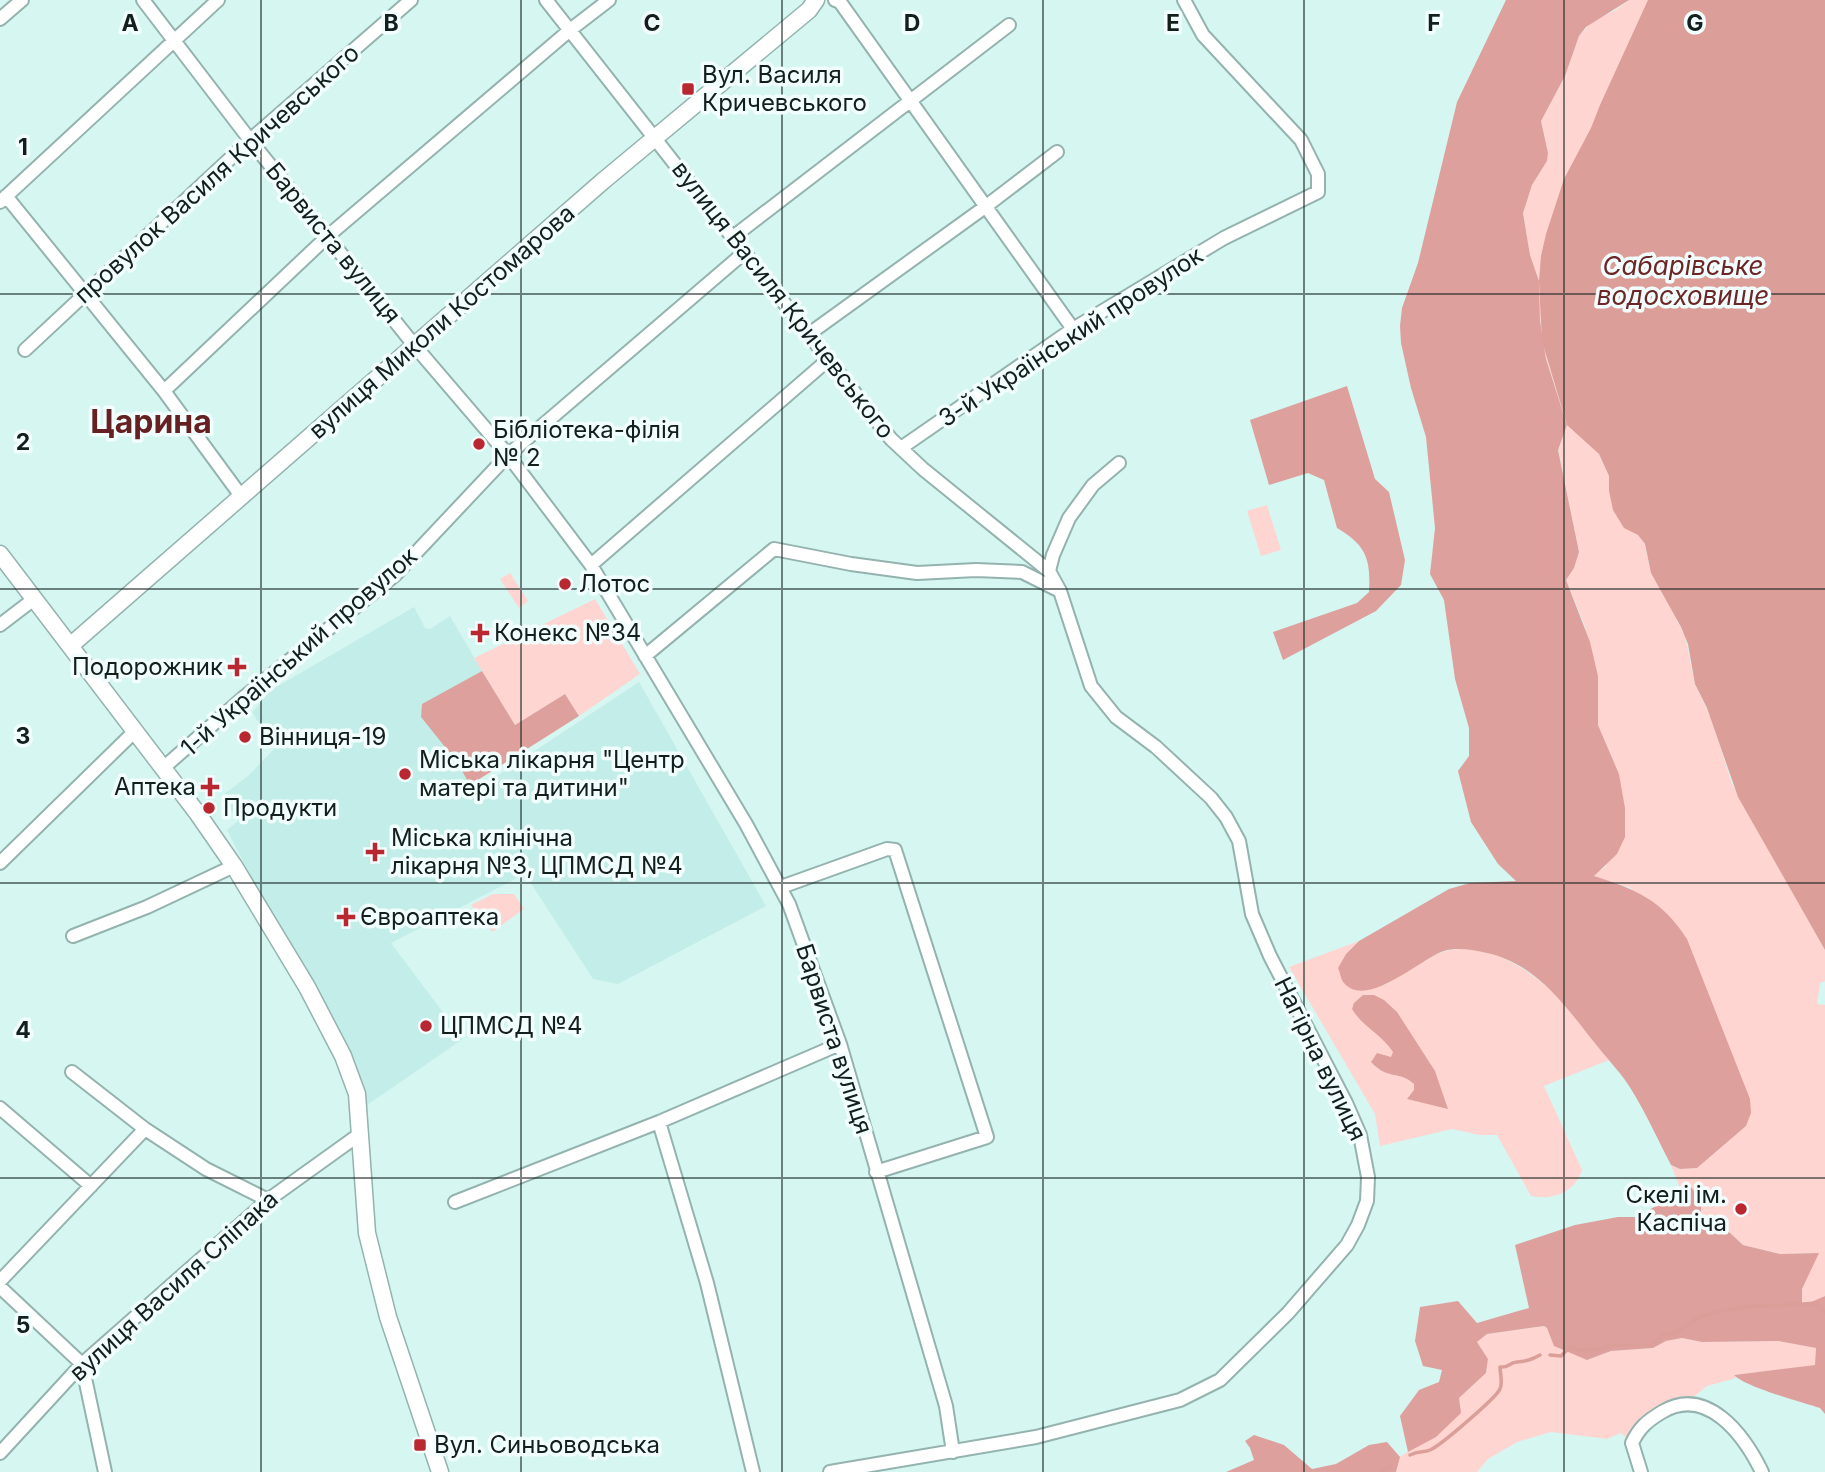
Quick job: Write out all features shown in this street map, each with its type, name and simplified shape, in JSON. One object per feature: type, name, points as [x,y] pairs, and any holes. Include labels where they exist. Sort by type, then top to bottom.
[{"type":"street","points":[[0,19],[22,0]]},
{"type":"street","name":"Барвиста вулиця","points":[[143,0],[250,140],[414,345],[508,454],[591,565],[703,750],[781,887],[840,1044],[946,1406],[953,1452]]},
{"type":"street","points":[[218,0],[3,199],[86,294],[164,391],[241,496]]},
{"type":"street","name":"провулок Василя Кричевського","points":[[25,350],[250,140],[411,0]]},
{"type":"street","name":"вулиця Василя Кричевського","points":[[546,0],[901,448],[1049,571]]},
{"type":"street","points":[[164,391],[328,236],[570,30],[609,0]]},
{"type":"street","name":"вулиця Миколи Костомарова","points":[[70,646],[654,138],[809,10],[816,0]]},
{"type":"street","points":[[835,0],[840,2],[1073,329]]},
{"type":"street","name":"3-й Український провулок","points":[[901,448],[1073,329],[1224,238],[1318,192],[1318,174],[1301,140],[1203,35],[1184,0]]},
{"type":"street","points":[[733,237],[1009,25]]},
{"type":"street","points":[[809,334],[1057,152]]},
{"type":"street","name":"1-й Український провулок","points":[[162,769],[243,698],[395,575],[508,454],[745,252]]},
{"type":"street","points":[[591,565],[829,359]]},
{"type":"street","points":[[1049,571],[1069,518],[1093,485],[1119,463]]},
{"type":"street","points":[[645,656],[774,549],[917,573],[976,570],[1022,572],[1060,591]]},
{"type":"street","points":[[0,554],[234,866],[307,987],[343,1056],[357,1094],[367,1233],[388,1317],[440,1472]]},
{"type":"street","name":"Нагірна вулиця","points":[[830,1472],[1036,1437],[1180,1400],[1220,1380],[1288,1312],[1347,1245],[1358,1226],[1367,1201],[1368,1177],[1360,1135],[1270,956],[1252,914],[1238,841],[1233,829],[1211,798],[1156,747],[1116,717],[1091,686],[1060,591],[1049,571]]},
{"type":"street","points":[[0,625],[34,598]]},
{"type":"street","points":[[0,863],[134,732]]},
{"type":"street","points":[[781,887],[887,849],[895,850],[919,919],[987,1137],[876,1172]]},
{"type":"street","points":[[73,936],[146,907],[234,866]]},
{"type":"street","points":[[455,1202],[659,1122],[840,1044]]},
{"type":"street","points":[[72,1072],[145,1129],[206,1169],[268,1200]]},
{"type":"street","points":[[0,1108],[91,1186]]},
{"type":"street","points":[[659,1122],[707,1283],[753,1472]]},
{"type":"street","points":[[0,1281],[145,1129]]},
{"type":"street","name":"вулиця Василя Сліпака","points":[[0,1453],[82,1364],[268,1200],[360,1134]]},
{"type":"street","points":[[0,1287],[82,1364],[105,1472]]},
{"type":"street","points":[[1641,1472],[1633,1444],[1639,1429],[1670,1408],[1686,1403],[1701,1405],[1728,1424],[1749,1450],[1762,1472]]},
{"type":"shaded area","points":[[1506,0],[1629,0],[1586,27],[1579,36],[1565,76],[1541,121],[1548,153],[1547,161],[1532,185],[1523,213],[1530,255],[1539,281],[1540,321],[1546,359],[1567,425],[1558,450],[1579,552],[1574,568],[1566,580],[1590,642],[1598,676],[1598,725],[1619,774],[1625,808],[1625,837],[1617,854],[1594,876],[1647,898],[1678,926],[1687,939],[1750,1099],[1751,1113],[1746,1126],[1697,1168],[1680,1169],[1671,1165],[1624,1078],[1563,1004],[1522,967],[1487,953],[1466,949],[1449,950],[1434,955],[1380,987],[1366,990],[1354,990],[1344,983],[1338,968],[1346,954],[1359,941],[1449,889],[1470,883],[1516,881],[1498,864],[1471,822],[1458,771],[1469,756],[1469,728],[1455,679],[1444,600],[1430,574],[1435,528],[1426,437],[1411,388],[1400,326],[1402,308],[1418,263],[1457,102]]},
{"type":"shaded area","points":[[1629,0],[1684,0],[1584,438],[1599,454],[1609,476],[1609,491],[1645,545],[1649,565],[1685,636],[1695,684],[1712,720],[1732,784],[1825,950],[1825,981],[1820,983],[1817,1004],[1825,1005],[1825,1296],[1802,1307],[1802,1289],[1818,1253],[1780,1254],[1743,1245],[1729,1232],[1701,1221],[1690,1186],[1681,1191],[1671,1165],[1680,1169],[1697,1168],[1746,1126],[1631,888],[1593,876],[1606,866],[1619,774],[1598,725],[1598,676],[1584,624],[1566,580],[1574,568],[1579,552],[1558,449],[1567,425],[1546,359],[1540,321],[1539,281],[1530,256],[1523,212],[1532,185],[1547,161],[1548,153],[1541,121],[1565,76],[1579,36],[1594,20],[1614,11]]},
{"type":"shaded area","points":[[1347,386],[1375,479],[1389,492],[1405,560],[1401,585],[1376,611],[1283,660],[1273,632],[1357,603],[1369,592],[1369,570],[1365,554],[1360,547],[1337,528],[1324,480],[1308,473],[1269,485],[1250,420]]},
{"type":"shaded area","points":[[1267,505],[1281,550],[1261,556],[1247,511]]},
{"type":"shaded area","points":[[510,573],[528,601],[519,608],[500,579]]},
{"type":"shaded area","points":[[595,599],[640,674],[579,716],[565,694],[515,725],[474,658]]},
{"type":"shaded area","name":"Міська клінічна лікарня №3, ЦПМСД №4","points":[[414,607],[425,628],[430,629],[450,616],[482,671],[423,704],[421,717],[457,762],[474,791],[639,682],[766,906],[618,984],[593,979],[525,874],[391,943],[463,1039],[367,1105],[337,1029],[227,830],[238,821],[222,796],[248,776],[275,748],[252,712],[260,704],[259,697]]},
{"type":"shaded area","points":[[482,671],[515,725],[565,694],[579,716],[470,785],[457,762],[421,717],[422,704]]},
{"type":"shaded area","points":[[493,894],[514,894],[524,909],[492,932],[471,905]]},
{"type":"shaded area","points":[[1359,941],[1346,954],[1384,985],[1439,953],[1464,949],[1481,951],[1514,963],[1544,984],[1569,1008],[1609,1060],[1544,1086],[1582,1170],[1569,1189],[1555,1196],[1531,1196],[1497,1135],[1479,1135],[1452,1129],[1380,1146],[1375,1114],[1289,967]]},
{"type":"shaded area","points":[[1363,995],[1374,995],[1384,1000],[1397,1012],[1435,1071],[1448,1109],[1407,1099],[1414,1090],[1414,1084],[1377,1068],[1371,1062],[1377,1053],[1391,1057],[1393,1052],[1352,1009],[1354,1003]]},
{"type":"shaded area","points":[[1690,1186],[1701,1199],[1701,1221],[1729,1232],[1743,1245],[1780,1254],[1819,1253],[1802,1289],[1802,1306],[1825,1296],[1825,1414],[1820,1408],[1761,1389],[1734,1375],[1815,1365],[1816,1348],[1778,1341],[1702,1342],[1682,1338],[1666,1341],[1653,1348],[1611,1351],[1587,1360],[1554,1346],[1544,1326],[1487,1334],[1477,1342],[1488,1359],[1486,1373],[1459,1398],[1461,1413],[1436,1437],[1408,1452],[1400,1416],[1419,1390],[1439,1382],[1442,1370],[1423,1366],[1415,1341],[1420,1307],[1458,1301],[1477,1323],[1529,1308],[1515,1245],[1575,1225],[1618,1217],[1637,1217]]},
{"type":"shaded area","points":[[1544,1326],[1587,1360],[1611,1351],[1653,1348],[1666,1341],[1682,1338],[1702,1342],[1778,1341],[1816,1348],[1816,1365],[1734,1375],[1736,1378],[1707,1386],[1686,1403],[1670,1408],[1632,1443],[1621,1433],[1607,1439],[1551,1432],[1517,1442],[1488,1459],[1477,1472],[1396,1472],[1400,1457],[1436,1437],[1459,1398],[1486,1373],[1488,1359],[1477,1342],[1487,1334]]},
{"type":"shaded area","points":[[1254,1435],[1284,1445],[1312,1469],[1336,1464],[1369,1445],[1387,1442],[1400,1457],[1396,1472],[1226,1472],[1254,1460],[1245,1441]]},
{"type":"water","name":"Сабарівське водосховище","points":[[1648,0],[1825,0],[1825,950],[1738,797],[1707,708],[1695,684],[1688,644],[1681,627],[1651,573],[1645,544],[1638,535],[1624,528],[1613,510],[1609,476],[1599,454],[1567,425],[1542,341],[1539,281],[1546,234],[1564,179],[1591,128]]},
{"type":"waterway","points":[[1550,1355],[1561,1356],[1570,1347],[1579,1350],[1601,1349],[1612,1345],[1653,1345],[1665,1334],[1676,1332],[1703,1316],[1731,1309],[1816,1303],[1825,1312]]},
{"type":"waterway","points":[[1410,1455],[1436,1447],[1489,1402],[1501,1387],[1500,1367],[1540,1355]]},
{"type":"waterway","points":[[1382,1472],[1391,1465]]},
{"type":"place","name":"Вул. Василя Кричевського","points":[[688,89]]},
{"type":"place","name":"Бібліотека-філія № 2","points":[[479,444]]},
{"type":"place","name":"Лотос","points":[[565,584]]},
{"type":"place","name":"Конекс №34","points":[[480,633]]},
{"type":"place","name":"Подорожник","points":[[237,667]]},
{"type":"place","name":"Вінниця-19","points":[[245,737]]},
{"type":"place","name":"Міська лікарня \"Центр матері та дитини\"","points":[[405,774]]},
{"type":"place","name":"Аптека","points":[[210,787]]},
{"type":"place","name":"Продукти","points":[[209,808]]},
{"type":"place","name":"Міська клінічна лікарня №3, ЦПМСД №4","points":[[375,852]]},
{"type":"place","name":"Євроаптека","points":[[346,917]]},
{"type":"place","name":"ЦПМСД №4","points":[[426,1026]]},
{"type":"place","name":"Скелі ім. Каспіча","points":[[1741,1209]]},
{"type":"place","name":"Вул. Синьоводська","points":[[420,1445]]},
{"type":"district","name":"Царина","points":[[151,422]]}]
